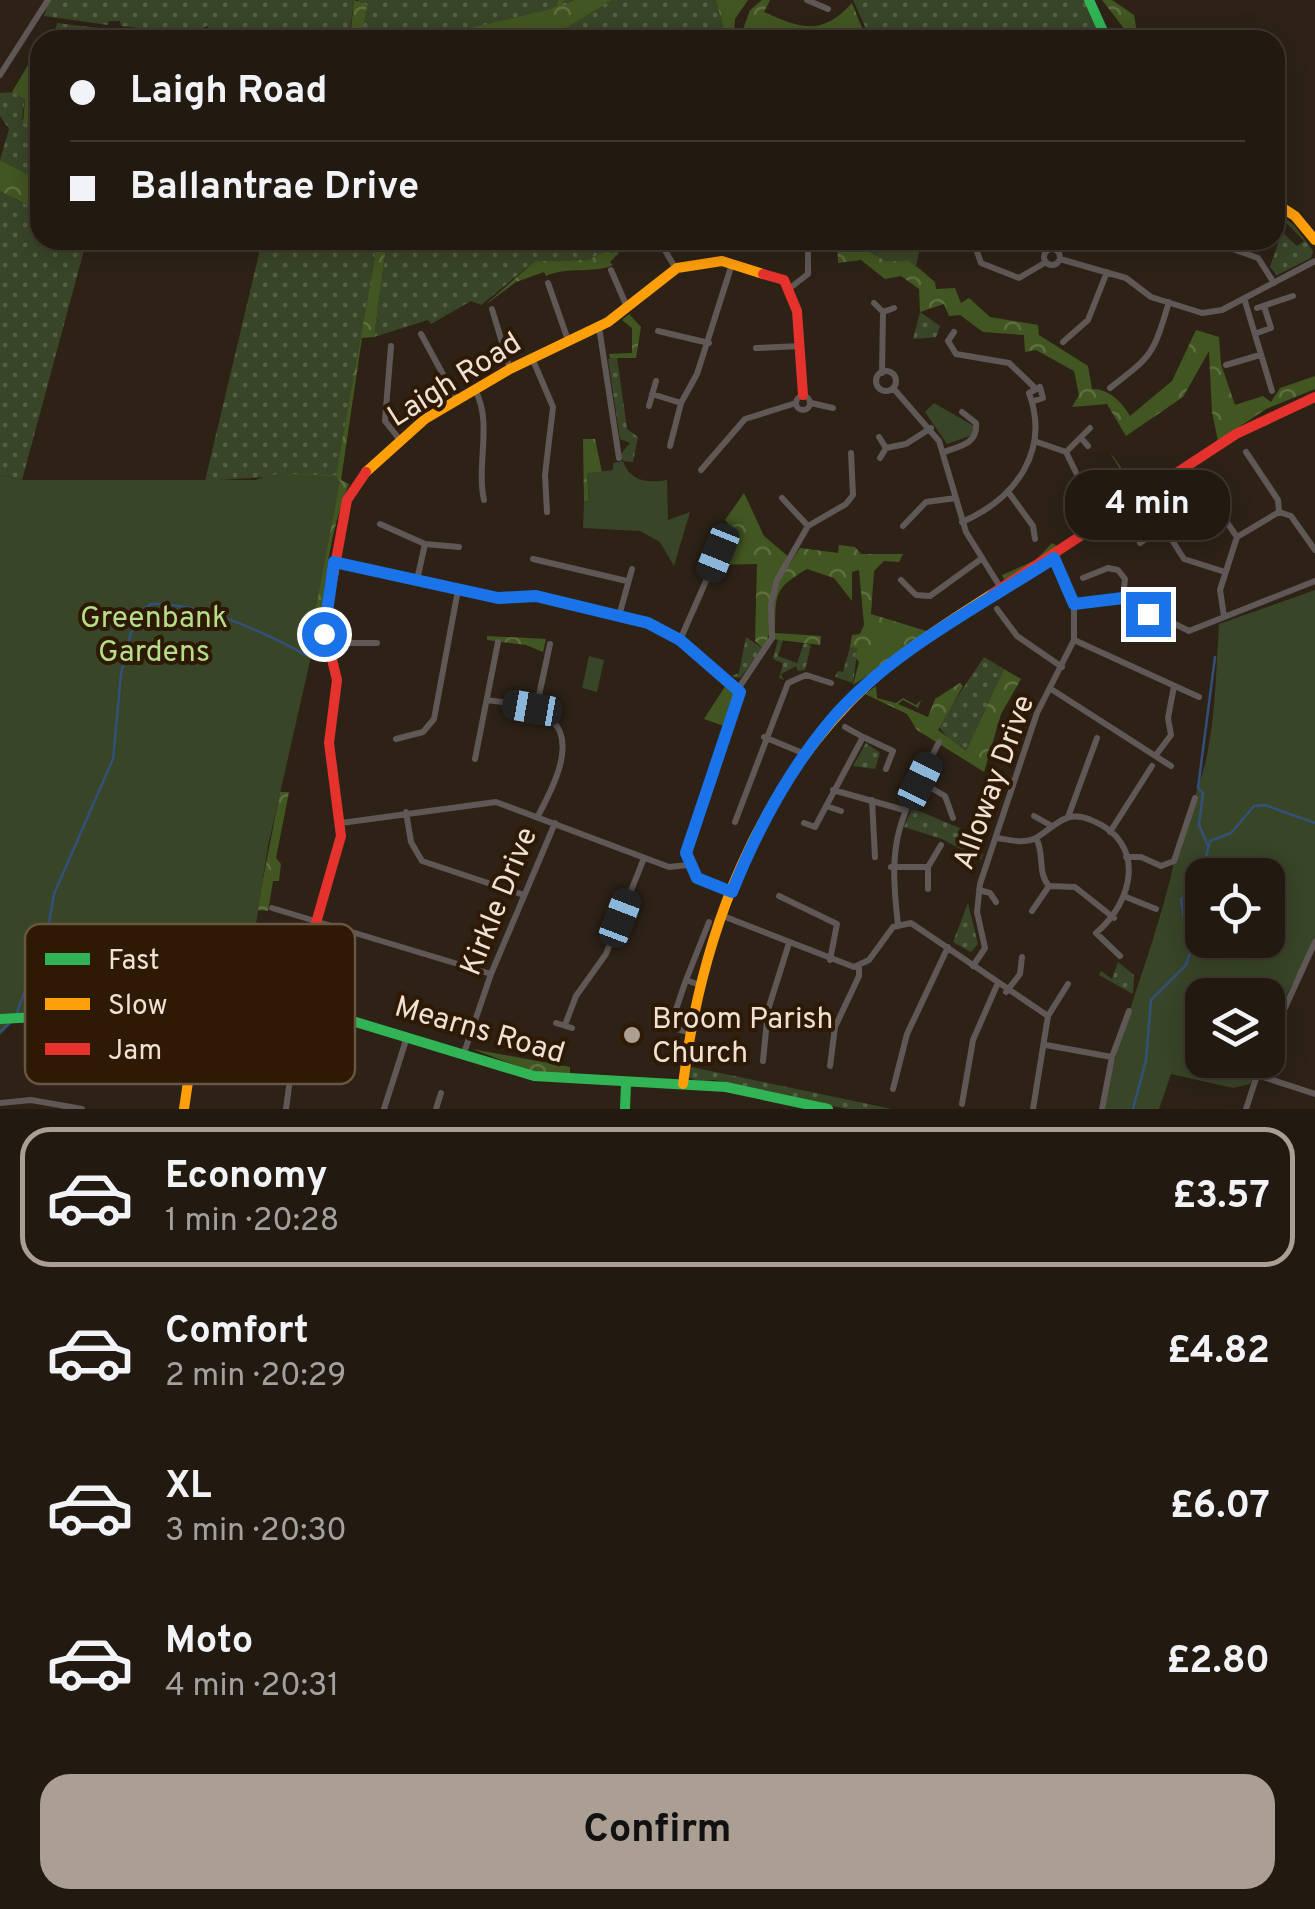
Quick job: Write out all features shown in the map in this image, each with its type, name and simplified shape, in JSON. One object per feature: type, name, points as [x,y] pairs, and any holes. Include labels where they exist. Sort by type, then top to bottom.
[{"type":"street","points":[[0,75],[48,0]]},
{"type":"street","points":[[1090,0],[1103,30]]},
{"type":"street","points":[[813,1],[828,10]]},
{"type":"street","points":[[1285,209],[1315,240]]},
{"type":"street","points":[[665,250],[676,269],[700,261],[732,263],[774,276],[790,288],[802,346],[803,401]]},
{"type":"street","points":[[790,288],[808,274],[808,250]]},
{"type":"street","points":[[978,250],[986,267],[1020,278],[1046,262],[1055,264],[1060,259]]},
{"type":"street","points":[[1046,250],[1046,262]]},
{"type":"street","points":[[1057,250],[1060,259]]},
{"type":"street","points":[[1236,250],[1258,258],[1274,282]]},
{"type":"street","points":[[1060,259],[1106,272],[1169,302],[1214,312],[1315,261]]},
{"type":"street","points":[[670,446],[680,403],[709,343],[732,263]]},
{"type":"street","name":"Laigh Road","points":[[318,922],[339,851],[341,823],[330,744],[337,680],[324,626],[350,490],[400,440],[458,400],[510,369],[599,327],[676,269]]},
{"type":"street","points":[[1063,342],[1088,320],[1106,272]]},
{"type":"street","points":[[623,274],[613,274],[628,308]]},
{"type":"street","points":[[548,288],[568,340]]},
{"type":"street","points":[[1257,333],[1271,328],[1260,307],[1293,296]]},
{"type":"street","points":[[1244,298],[1272,391]]},
{"type":"street","points":[[1110,388],[1147,360],[1156,347],[1169,302]]},
{"type":"street","points":[[874,303],[883,312],[882,373]]},
{"type":"street","points":[[883,312],[894,308]]},
{"type":"street","points":[[492,309],[491,320],[510,369]]},
{"type":"street","points":[[599,327],[619,458]]},
{"type":"street","points":[[658,331],[709,343]]},
{"type":"street","points":[[948,341],[954,332]]},
{"type":"street","points":[[421,334],[431,343],[458,400]]},
{"type":"street","points":[[669,346],[672,334]]},
{"type":"street","points":[[770,336],[770,348]]},
{"type":"street","points":[[936,338],[948,341],[962,356],[1009,363],[1044,393],[1042,400],[1034,402]]},
{"type":"street","points":[[756,348],[802,346]]},
{"type":"street","points":[[394,350],[386,421],[400,440]]},
{"type":"street","points":[[1226,365],[1260,355]]},
{"type":"street","points":[[532,358],[553,407],[550,508]]},
{"type":"street","points":[[894,389],[896,377],[882,373],[876,376],[876,386],[894,389],[931,428],[944,452],[962,522],[1003,591]]},
{"type":"street","points":[[648,406],[656,381]]},
{"type":"street","points":[[962,522],[985,512],[1009,493],[1026,471],[1036,442],[1034,402],[1029,396],[1033,386]]},
{"type":"street","points":[[475,390],[483,411],[478,485],[484,500]]},
{"type":"street","points":[[652,394],[680,403]]},
{"type":"street","points":[[688,1032],[670,1027],[754,840],[806,754],[833,718],[870,682],[1003,591],[1267,418],[1315,398]]},
{"type":"street","points":[[702,470],[745,419],[803,401],[834,408]]},
{"type":"street","points":[[962,412],[976,423]]},
{"type":"street","points":[[976,423],[984,419]]},
{"type":"street","points":[[944,452],[973,439],[976,423]]},
{"type":"street","points":[[880,458],[886,448],[906,444],[931,428]]},
{"type":"street","points":[[1066,452],[1090,428]]},
{"type":"street","points":[[673,432],[686,435]]},
{"type":"street","points":[[879,438],[886,448]]},
{"type":"street","points":[[1080,438],[1088,446]]},
{"type":"street","points":[[1036,442],[1066,452],[1085,491]]},
{"type":"street","points":[[618,446],[630,445]]},
{"type":"street","points":[[1246,452],[1278,500],[1279,512]]},
{"type":"street","points":[[732,892],[703,882],[688,866],[688,844],[735,713],[738,689],[772,638],[772,590],[808,526],[853,495],[852,453]]},
{"type":"street","points":[[712,462],[720,470]]},
{"type":"street","points":[[1200,484],[1237,537]]},
{"type":"street","points":[[1085,491],[1100,490]]},
{"type":"street","points":[[1080,501],[1085,491]]},
{"type":"street","points":[[1009,493],[1033,526],[1034,540]]},
{"type":"street","points":[[1198,501],[1208,494]]},
{"type":"street","points":[[782,498],[808,526]]},
{"type":"street","points":[[903,526],[926,502],[956,498]]},
{"type":"street","points":[[792,510],[799,504]]},
{"type":"street","points":[[903,510],[911,516]]},
{"type":"street","points":[[1224,616],[1220,590],[1237,537],[1279,512],[1291,516],[1315,550]]},
{"type":"street","points":[[1156,515],[1184,559],[1225,572]]},
{"type":"street","points":[[1033,526],[1042,523]]},
{"type":"street","points":[[1140,543],[1163,526]]},
{"type":"street","points":[[383,528],[425,544],[452,549]]},
{"type":"street","points":[[416,580],[425,544]]},
{"type":"street","points":[[680,640],[717,550]]},
{"type":"street","name":"Alloway Drive","points":[[974,966],[985,948],[977,912],[978,890],[1037,713],[1074,640],[1074,604],[1054,558]]},
{"type":"street","points":[[901,580],[905,592],[922,598],[930,596],[982,559]]},
{"type":"street","points":[[334,562],[498,598],[536,596],[658,626],[738,689]]},
{"type":"street","points":[[538,562],[627,581]]},
{"type":"street","points":[[619,616],[632,568]]},
{"type":"street","points":[[1083,578],[1108,568],[1120,572],[1126,580],[1123,598]]},
{"type":"street","points":[[1097,571],[1098,583]]},
{"type":"street","points":[[1074,604],[1123,598],[1190,631],[1315,581]]},
{"type":"street","points":[[402,740],[423,732],[434,719],[458,590]]},
{"type":"street","points":[[997,609],[1017,636],[1062,667]]},
{"type":"street","points":[[326,643],[372,640]]},
{"type":"street","points":[[1074,640],[1199,697]]},
{"type":"street","points":[[475,758],[498,642]]},
{"type":"street","points":[[539,707],[550,644]]},
{"type":"street","points":[[735,822],[788,682],[806,675],[832,683]]},
{"type":"street","points":[[814,688],[816,678]]},
{"type":"street","points":[[1156,756],[1171,734],[1168,718],[1174,686]]},
{"type":"street","points":[[1051,689],[1171,766]]},
{"type":"street","points":[[488,700],[539,707],[560,731],[562,746],[556,776],[538,816]]},
{"type":"street","points":[[845,727],[893,751],[886,769]]},
{"type":"street","points":[[764,737],[806,754]]},
{"type":"street","points":[[804,823],[815,827],[863,738]]},
{"type":"street","points":[[1068,817],[1097,738]]},
{"type":"street","points":[[898,924],[891,867],[894,837],[938,742]]},
{"type":"street","points":[[1083,743],[1093,747]]},
{"type":"street","points":[[1110,832],[1152,766]]},
{"type":"street","points":[[920,781],[945,796],[953,818]]},
{"type":"street","points":[[832,790],[904,810]]},
{"type":"street","points":[[1126,857],[1142,857],[1161,866],[1174,862],[1194,798]]},
{"type":"street","points":[[872,800],[875,858]]},
{"type":"street","points":[[341,823],[479,801],[505,804],[644,858],[674,868],[688,866]]},
{"type":"street","points":[[952,808],[963,805]]},
{"type":"street","points":[[826,806],[840,811]]},
{"type":"street","points":[[739,810],[750,813]]},
{"type":"street","points":[[406,812],[411,842],[422,861],[524,895]]},
{"type":"street","points":[[1034,816],[1050,826]]},
{"type":"street","points":[[997,838],[1018,842],[1036,838],[1068,817],[1095,821],[1110,832],[1126,857],[1126,898],[1096,936],[1120,956]]},
{"type":"street","name":"Kirkle Drive","points":[[464,1053],[492,974],[555,823]]},
{"type":"street","points":[[1036,838],[1044,849],[1042,872],[1049,886]]},
{"type":"street","points":[[928,890],[928,868],[942,845]]},
{"type":"street","points":[[556,1023],[569,1026],[576,996],[606,954],[644,858]]},
{"type":"street","points":[[891,867],[928,868]]},
{"type":"street","points":[[1032,911],[1049,886]]},
{"type":"street","points":[[1049,886],[1075,887],[1114,918]]},
{"type":"street","points":[[978,890],[990,893],[996,902]]},
{"type":"street","points":[[779,896],[838,924],[830,960]]},
{"type":"street","points":[[1126,898],[1156,910]]},
{"type":"street","points":[[272,908],[325,924]]},
{"type":"street","points":[[723,916],[830,960],[859,967]]},
{"type":"street","points":[[682,1084],[691,982],[710,922]]},
{"type":"street","points":[[830,1066],[835,1027],[859,976],[859,967],[898,924],[912,923],[1006,992],[1048,1016]]},
{"type":"street","points":[[355,933],[492,974]]},
{"type":"street","points":[[1285,1008],[1315,942]]},
{"type":"street","points":[[762,1061],[768,1010],[789,944]]},
{"type":"street","points":[[893,1090],[907,1034],[948,947]]},
{"type":"street","points":[[1006,992],[1020,974],[1022,957]]},
{"type":"street","points":[[1033,1109],[1048,1016],[1068,984]]},
{"type":"street","points":[[962,1104],[973,1040],[996,985]]},
{"type":"street","points":[[1102,1109],[1112,1058],[1130,1010]]},
{"type":"street","name":"Mearns Road","points":[[0,1019],[25,1018]]},
{"type":"street","name":"Mearns Road","points":[[355,1021],[534,1076],[726,1087],[788,1105],[828,1109]]},
{"type":"street","points":[[384,1109],[407,1036]]},
{"type":"street","points":[[1046,1045],[1112,1058]]},
{"type":"street","points":[[1246,1109],[1255,1078]]},
{"type":"street","points":[[1268,1078],[1315,1094]]},
{"type":"street","points":[[625,1109],[626,1083]]},
{"type":"street","points":[[184,1109],[188,1084]]},
{"type":"street","points":[[286,1109],[288,1084]]},
{"type":"street","points":[[436,1109],[441,1093]]},
{"type":"street","points":[[0,1103],[31,1100],[82,1109]]},
{"type":"green space","points":[[49,0],[354,0],[350,30],[211,30],[207,26],[201,30],[157,30],[121,26],[120,21],[109,21],[108,25],[44,16]]},
{"type":"green space","points":[[354,0],[367,5],[363,30],[351,30]]},
{"type":"green space","points":[[358,0],[581,0],[565,9],[482,30],[356,30]]},
{"type":"green space","points":[[558,0],[563,0],[563,6],[575,0],[612,0],[562,30],[462,30],[548,10],[557,6]]},
{"type":"green space","points":[[612,0],[716,0],[723,28],[722,30],[558,30]]},
{"type":"green space","points":[[716,0],[748,0],[735,19],[734,30],[721,30]]},
{"type":"green space","points":[[762,0],[770,0],[764,12],[811,26],[831,21],[852,3],[863,30],[779,30],[743,30],[750,10]]},
{"type":"green space","points":[[853,0],[1087,0],[1100,30],[866,30]]},
{"type":"green space","points":[[1102,0],[1112,0],[1134,15],[1136,30],[1125,30]]},
{"type":"green space","points":[[57,23],[114,30],[55,30]]},
{"type":"green space","points":[[30,62],[30,124],[23,123],[25,99],[12,92]]},
{"type":"green space","points":[[15,92],[25,99],[22,119],[30,122],[30,175],[0,160],[9,129],[0,116],[0,93]]},
{"type":"green space","points":[[0,160],[30,175],[30,206],[0,191]]},
{"type":"green space","points":[[0,191],[30,206],[30,250],[84,250],[22,480],[0,475]]},
{"type":"green space","points":[[1285,218],[1313,251],[1311,258],[1277,275],[1270,267],[1276,250],[1285,250],[1285,235],[1297,246],[1304,241]]},
{"type":"green space","points":[[260,250],[376,250],[336,476],[205,481]]},
{"type":"green space","points":[[376,250],[386,250],[374,337],[362,338],[341,480],[349,484],[328,562],[322,642],[312,646],[309,645],[335,496],[277,474],[336,475]]},
{"type":"green space","points":[[386,250],[622,250],[617,255],[606,251],[588,260],[535,261],[481,305],[471,301],[431,324],[428,320],[374,337]]},
{"type":"green space","points":[[837,250],[866,250],[886,261],[909,260],[935,282],[936,289],[955,288],[961,303],[969,298],[990,317],[1038,325],[1039,335],[1088,366],[1092,389],[1114,397],[1130,416],[1172,381],[1196,330],[1219,337],[1221,364],[1235,405],[1263,396],[1271,402],[1280,388],[1315,376],[1315,389],[1266,409],[1218,441],[1212,412],[1209,351],[1183,397],[1126,436],[1107,404],[1072,407],[1079,395],[1074,371],[1036,350],[1025,352],[1024,335],[983,332],[960,315],[949,316],[944,304],[920,312],[919,289],[901,276],[885,279],[861,260],[838,263]]},
{"type":"green space","points":[[866,250],[920,250],[916,267],[909,260],[886,261]]},
{"type":"green space","points":[[606,251],[617,255],[610,262],[613,265],[546,276],[544,272],[516,282],[485,305],[535,261],[588,260]]},
{"type":"green space","points":[[920,312],[940,326],[936,337],[913,339]]},
{"type":"green space","points":[[629,314],[641,327],[636,358],[610,358],[609,354],[632,353],[632,328],[622,320]]},
{"type":"green space","points":[[617,357],[627,429],[638,437],[633,462],[623,461],[621,454],[630,443],[620,439],[608,359]]},
{"type":"green space","points":[[934,403],[974,426],[972,435],[947,444],[925,412]]},
{"type":"green space","points":[[583,439],[595,439],[602,472],[587,474],[589,501],[584,502]]},
{"type":"green space","points":[[1109,451],[1141,495],[1052,554],[1004,580],[1002,575],[1036,560],[1052,543],[1059,547],[1129,499],[1132,488]]},
{"type":"green space","points":[[623,461],[640,480],[667,480],[668,520],[690,512],[674,566],[660,542],[640,531],[583,528],[584,502],[589,501],[587,473],[613,470],[613,463]]},
{"type":"green space","name":"Greenbank Gardens","points":[[277,474],[336,476],[340,481],[309,644],[313,648],[268,846],[256,924],[25,924],[25,1014],[20,1014],[0,1035],[0,475],[22,480],[255,480]]},
{"type":"green space","points":[[744,493],[764,536],[790,558],[775,586],[771,627],[763,649],[755,641],[757,564],[716,565],[734,531],[725,520]]},
{"type":"green space","points":[[839,545],[855,547],[861,554],[903,554],[899,562],[884,561],[874,571],[871,614],[933,633],[853,685],[859,662],[855,656],[858,648],[850,647],[852,635],[860,634],[864,625],[859,570],[852,572],[852,601],[834,578],[807,569],[788,582],[777,601],[775,633],[821,636],[820,645],[772,639],[773,601],[781,577],[800,548],[838,553]]},
{"type":"green space","points":[[1315,590],[1315,942],[1285,1000],[1285,978],[1185,978],[1185,1077],[1171,1074],[1159,1109],[1103,1109],[1178,845],[1204,768],[1212,722],[1219,624]]},
{"type":"green space","points":[[487,636],[546,639],[543,652],[526,645],[487,640]]},
{"type":"green space","points":[[746,637],[763,649],[740,678],[732,676],[739,673]]},
{"type":"green space","points":[[784,637],[778,656],[797,663],[804,643],[811,645],[805,670],[798,671],[796,666],[781,674],[784,680],[779,678],[783,663],[773,659],[778,640]]},
{"type":"green space","points":[[850,647],[858,647],[853,683],[835,677],[838,671],[843,672]]},
{"type":"green space","points":[[589,656],[604,660],[597,692],[582,688]]},
{"type":"green space","points":[[984,657],[1004,669],[966,751],[953,744],[938,726]]},
{"type":"green space","points":[[1004,669],[1021,679],[1001,714],[984,772],[917,730],[907,714],[865,694],[876,686],[877,698],[896,703],[903,698],[916,705],[921,700],[918,708],[903,700],[898,704],[928,717],[935,699],[960,683],[963,686],[938,730],[966,751]]},
{"type":"green space","points":[[726,685],[734,694],[724,726],[704,719]]},
{"type":"green space","points":[[866,743],[880,753],[875,769],[853,766]]},
{"type":"green space","points":[[280,792],[289,792],[276,858],[281,864],[279,881],[273,881],[268,911],[257,910]]},
{"type":"green space","points":[[912,808],[976,835],[976,851],[983,854],[981,860],[942,839],[904,827]]},
{"type":"green space","points":[[968,903],[978,944],[971,952],[953,942]]},
{"type":"green space","points":[[1118,962],[1134,975],[1133,994],[1099,975],[1101,971],[1112,979]]},
{"type":"green space","points":[[472,1049],[570,1067],[570,1075],[592,1078],[536,1073]]},
{"type":"green space","points":[[687,1066],[892,1109],[847,1109],[714,1080],[697,1082],[687,1076]]},
{"type":"green space","points":[[1189,1078],[1253,1078],[1250,1084],[1233,1088]]},
{"type":"waterway","points":[[49,924],[54,894],[113,759],[121,674],[131,633],[142,611],[151,604],[211,613],[306,655]]},
{"type":"waterway","points":[[1208,846],[1199,825],[1203,793],[1198,788],[1215,657]]},
{"type":"waterway","points":[[1133,1109],[1146,1060],[1151,1000],[1186,965],[1190,953],[1181,900],[1202,873],[1210,841],[1231,833],[1254,806],[1265,805],[1315,823]]},
{"type":"waterway","points":[[16,1015],[25,991]]},
{"type":"waterway","points":[[0,1032],[12,1021]]},
{"type":"traffic: fast","points":[[1089,0],[1102,30]]},
{"type":"traffic: fast","points":[[0,1019],[25,1018]]},
{"type":"traffic: fast","points":[[355,1022],[534,1076],[726,1087],[828,1109]]},
{"type":"traffic: fast","points":[[625,1109],[626,1083]]},
{"type":"traffic: slow","points":[[1285,210],[1315,240]]},
{"type":"traffic: slow","points":[[366,472],[425,419],[510,369],[608,322],[677,268],[722,261],[763,274]]},
{"type":"traffic: slow","points":[[683,1084],[704,973],[720,919],[765,817],[795,769],[829,725],[882,671],[992,594]]},
{"type":"traffic: slow","points":[[184,1109],[188,1084]]},
{"type":"traffic: jam","points":[[763,274],[784,280],[797,311],[803,395]]},
{"type":"traffic: jam","points":[[992,594],[1236,434],[1315,397]]},
{"type":"traffic: jam","points":[[316,924],[341,836],[329,743],[337,680],[324,626],[347,500],[366,472]]},
{"type":"place","name":"Broom Parish Church","points":[[632,1035]]},
{"type":"route","points":[[324,634],[334,562],[498,598],[536,596],[658,626],[740,692],[686,853],[692,874],[732,892],[754,840],[806,754],[833,718],[870,682],[928,640],[1054,558],[1074,604],[1123,598],[1148,614]]}]
